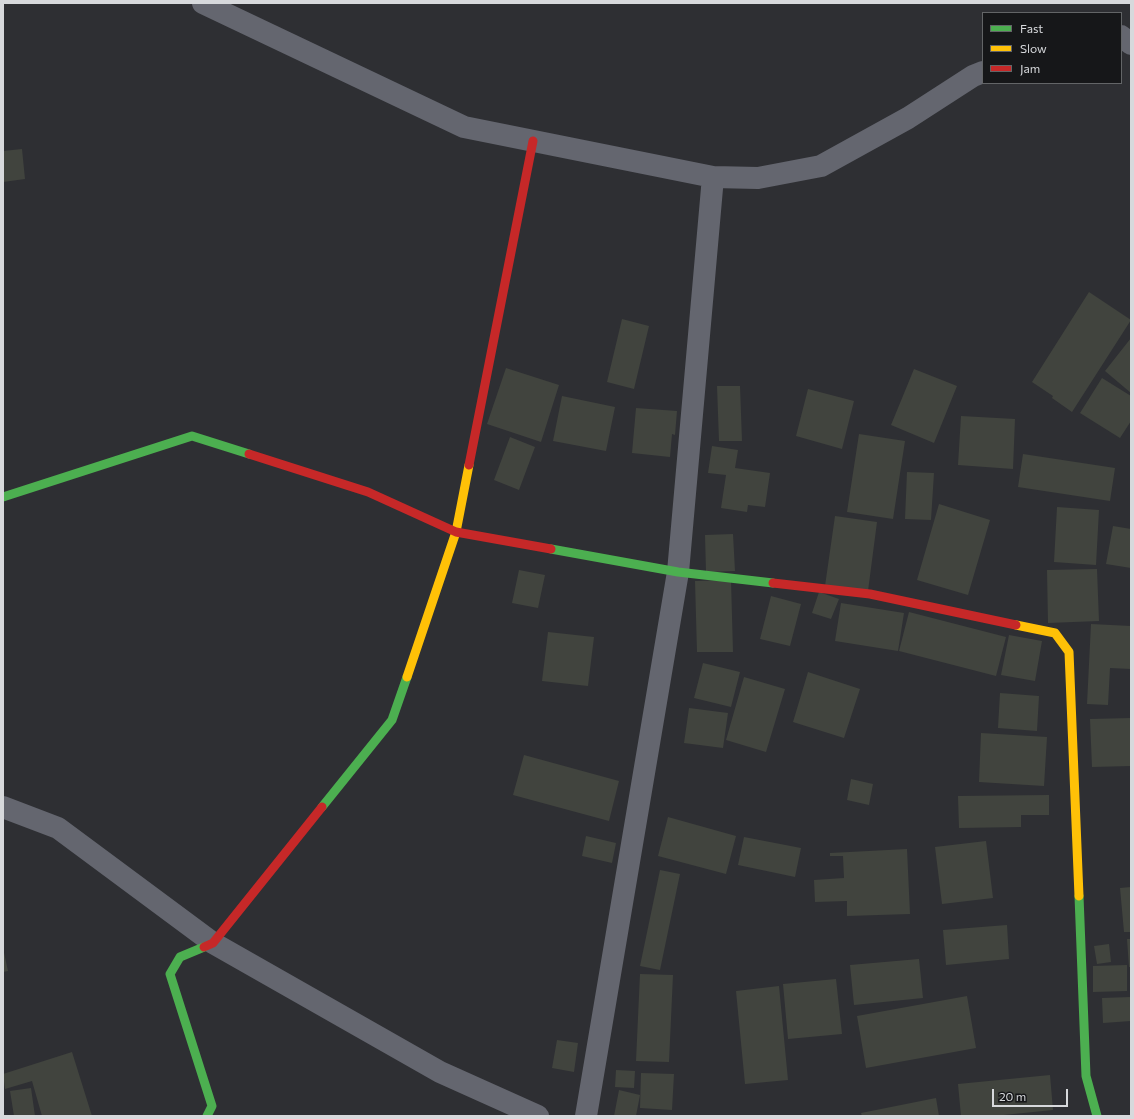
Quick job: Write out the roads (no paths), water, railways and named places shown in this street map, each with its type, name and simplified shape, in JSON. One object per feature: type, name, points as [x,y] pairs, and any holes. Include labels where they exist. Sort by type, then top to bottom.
[{"type":"street","points":[[203,3],[464,127],[712,178],[758,178],[821,166],[908,118],[973,76],[982,72]]},
{"type":"street","points":[[1122,37],[1131,44]]},
{"type":"street","points":[[207,1116],[212,1106],[170,974],[180,957],[213,943],[392,720],[456,532],[533,140]]},
{"type":"street","points":[[586,1116],[678,572],[712,178]]},
{"type":"street","points":[[3,497],[192,436],[368,492],[456,532],[678,572],[870,594],[1055,633],[1069,652],[1086,1076],[1097,1116]]},
{"type":"street","points":[[3,808],[58,828],[213,943],[440,1072],[538,1116]]}]
